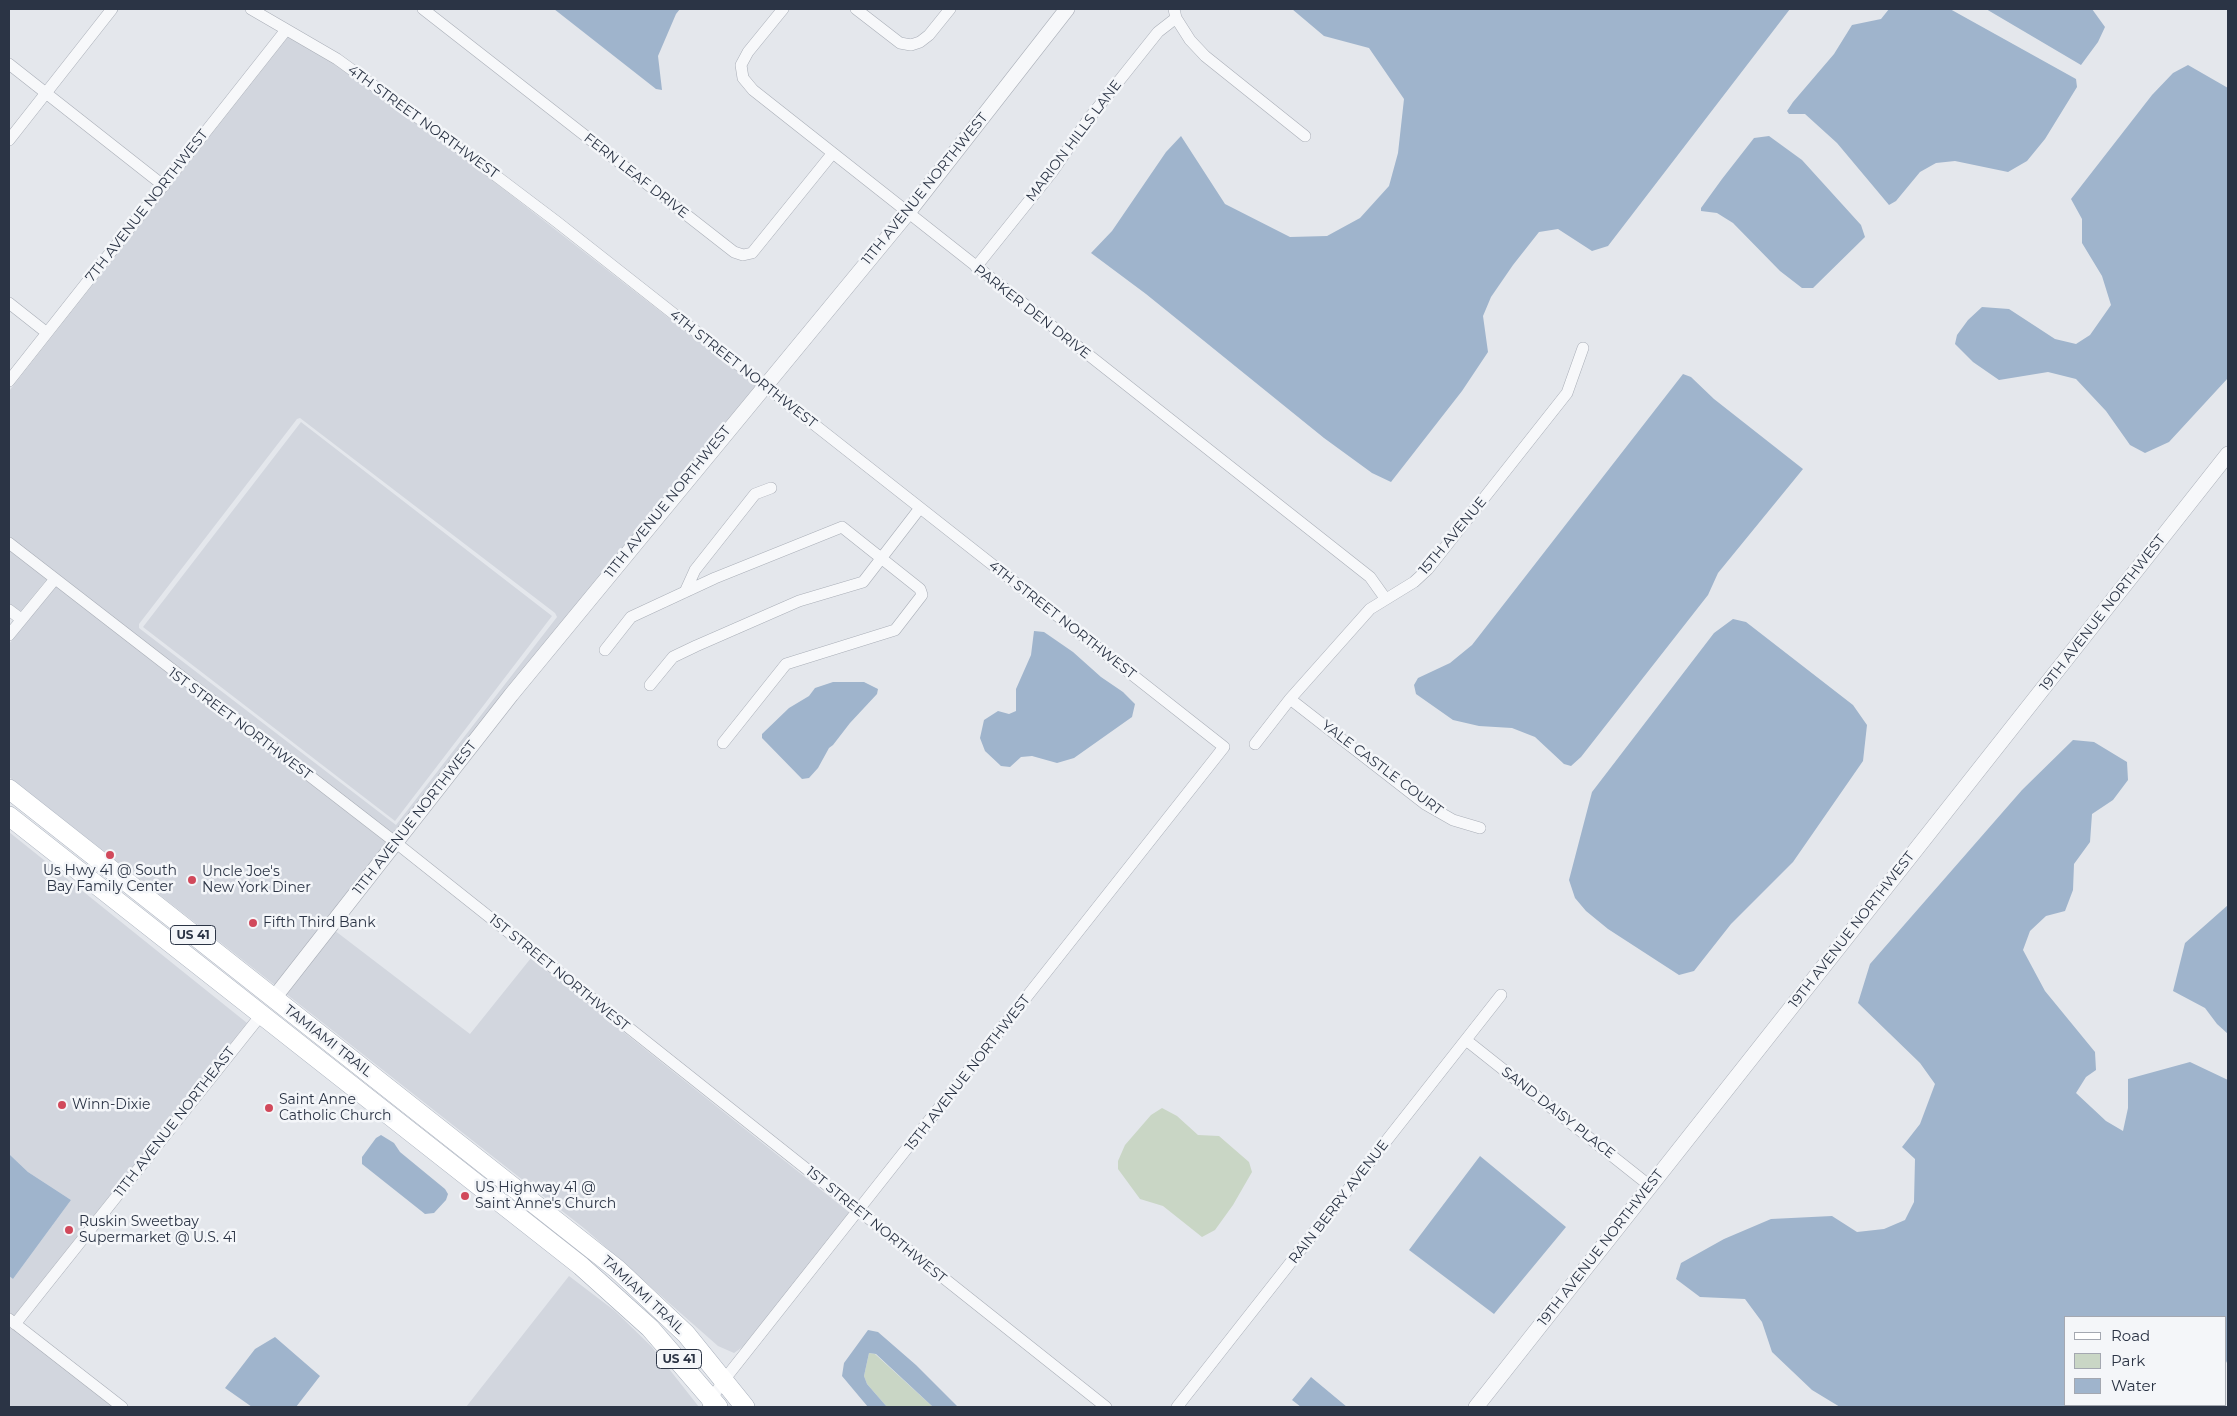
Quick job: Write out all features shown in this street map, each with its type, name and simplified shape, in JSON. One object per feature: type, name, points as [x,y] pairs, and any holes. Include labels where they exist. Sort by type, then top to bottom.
[{"type":"main road","name":"TAMIAMI TRAIL","points":[[9,789],[617,1269],[686,1334],[745,1407]]},
{"type":"main road","name":"TAMIAMI TRAIL","points":[[9,816],[617,1296],[650,1328],[712,1404]]},
{"type":"main road","points":[[241,999],[253,998],[263,1002],[274,998]]},
{"type":"main road","points":[[261,1015],[266,1013],[278,1014],[300,1030],[316,1031]]},
{"type":"main road","points":[[442,1157],[456,1140]]},
{"type":"main road","points":[[544,1237],[558,1221]]},
{"type":"street","points":[[9,140],[112,9]]},
{"type":"street","name":"4TH STREET NORTHWEST","points":[[250,9],[337,59],[557,222],[1224,747]]},
{"type":"street","name":"FERN LEAF DRIVE","points":[[423,9],[734,252],[743,255],[752,253],[832,154]]},
{"type":"street","name":"PARKER DEN DRIVE","points":[[783,9],[741,64],[743,78],[753,90],[907,214],[1370,578],[1385,598]]},
{"type":"street","points":[[856,9],[900,43],[911,45],[920,42],[929,35],[950,9]]},
{"type":"street","name":"11TH AVENUE NORTHWEST","points":[[274,998],[395,842],[763,386],[907,214],[1067,9]]},
{"type":"street","points":[[1175,13],[1190,40],[1205,56],[1305,136]]},
{"type":"street","name":"MARION HILLS LANE","points":[[976,267],[1053,171],[1087,121],[1175,13]]},
{"type":"street","name":"7TH AVENUE NORTHWEST","points":[[9,381],[286,30]]},
{"type":"street","points":[[9,64],[164,186]]},
{"type":"street","points":[[9,303],[47,332]]},
{"type":"street","name":"15TH AVENUE","points":[[1255,744],[1290,699],[1356,623],[1370,609],[1421,575],[1459,531],[1566,393],[1583,348]]},
{"type":"street","name":"19TH AVENUE NORTHWEST","points":[[1476,1407],[2228,454]]},
{"type":"street","points":[[685,592],[695,570],[755,494],[771,488]]},
{"type":"street","points":[[650,685],[673,657],[784,606],[863,582],[920,508]]},
{"type":"street","points":[[605,650],[631,616],[842,527],[920,588],[922,595],[895,630],[786,664],[723,743]]},
{"type":"street","name":"1ST STREET NORTHWEST","points":[[9,543],[395,842],[1106,1407]]},
{"type":"street","points":[[9,635],[55,579]]},
{"type":"street","points":[[9,610],[21,619]]},
{"type":"street","name":"YALE CASTLE COURT","points":[[1290,699],[1425,804],[1453,820],[1480,828]]},
{"type":"street","name":"15TH AVENUE NORTHWEST","points":[[712,1404],[724,1380],[1224,747]]},
{"type":"street","name":"RAIN BERRY AVENUE","points":[[1178,1407],[1501,996]]},
{"type":"street","name":"11TH AVENUE NORTHEAST","points":[[12,1321],[261,1015]]},
{"type":"street","name":"SAND DAISY PLACE","points":[[1466,1040],[1650,1186]]},
{"type":"street","points":[[12,1321],[122,1407]]},
{"type":"shaded area","points":[[288,37],[334,63],[443,142],[756,386],[393,835],[9,537],[9,391]],"holes":[[[300,418],[555,613],[557,617],[396,825],[139,628],[139,624],[297,419]]]},
{"type":"shaded area","points":[[301,422],[552,616],[395,821],[143,627]]},
{"type":"shaded area","points":[[9,550],[47,579],[20,612],[9,604]]},
{"type":"shaded area","points":[[56,586],[387,843],[276,986],[9,777],[9,644]]},
{"type":"shaded area","points":[[9,832],[247,1023],[14,1316],[9,1312],[9,1276],[13,1279],[71,1200],[28,1172],[9,1154]]},
{"type":"shaded area","points":[[334,930],[470,1034],[531,958],[850,1213],[744,1346],[734,1353],[718,1346],[585,1229],[285,993]]},
{"type":"shaded area","points":[[569,1276],[615,1311],[651,1346],[699,1407],[466,1407]]},
{"type":"shaded area","points":[[9,1325],[114,1407],[9,1407]]},
{"type":"green space","points":[[1162,1108],[1177,1116],[1198,1135],[1219,1136],[1249,1162],[1252,1172],[1233,1205],[1215,1230],[1202,1237],[1163,1206],[1140,1199],[1118,1169],[1118,1161],[1125,1145],[1151,1115]]},
{"type":"green space","points":[[869,1353],[875,1354],[933,1407],[887,1407],[867,1384],[864,1376]]},
{"type":"water","points":[[554,9],[680,9],[676,14],[658,56],[662,90],[656,89]]},
{"type":"water","points":[[1292,9],[1790,9],[1608,246],[1592,251],[1558,229],[1539,232],[1491,297],[1483,316],[1488,352],[1462,391],[1391,482],[1372,473],[1324,438],[1146,294],[1091,253],[1112,231],[1166,152],[1181,136],[1225,204],[1290,237],[1327,236],[1360,218],[1389,186],[1398,153],[1404,99],[1369,48],[1324,36]]},
{"type":"water","points":[[1889,9],[1950,9],[2076,79],[2077,87],[2045,139],[2027,161],[2008,172],[1955,161],[1936,163],[1920,172],[1896,201],[1889,205],[1837,143],[1805,114],[1789,114],[1787,111],[1793,102],[1834,54],[1852,25],[1881,19]]},
{"type":"water","points":[[1986,9],[2092,9],[2105,27],[2098,42],[2081,65]]},
{"type":"water","points":[[2188,65],[2228,88],[2228,378],[2169,442],[2145,453],[2130,445],[2106,411],[2076,379],[2048,372],[1999,380],[1973,362],[1955,344],[1957,335],[1968,320],[1982,307],[2009,309],[2055,339],[2076,344],[2090,335],[2111,305],[2102,276],[2082,243],[2082,219],[2071,199],[2152,95],[2173,73]]},
{"type":"water","points":[[1769,136],[1802,160],[1861,225],[1865,237],[1813,288],[1802,288],[1780,271],[1733,223],[1717,213],[1701,211],[1701,208],[1722,179],[1754,138]]},
{"type":"water","points":[[1683,374],[1691,377],[1714,399],[1803,469],[1718,573],[1708,595],[1581,757],[1571,766],[1564,764],[1535,737],[1512,728],[1479,726],[1453,720],[1416,694],[1414,685],[1418,678],[1450,663],[1472,645]]},
{"type":"water","points":[[1733,619],[1746,622],[1853,705],[1867,725],[1863,761],[1793,862],[1731,924],[1694,971],[1679,975],[1608,929],[1586,911],[1575,898],[1569,880],[1592,792],[1714,633]]},
{"type":"water","points":[[1034,631],[1044,632],[1073,652],[1101,677],[1123,692],[1135,704],[1132,717],[1074,758],[1057,763],[1032,756],[1021,757],[1010,767],[1001,766],[985,751],[980,738],[984,720],[998,711],[1009,714],[1016,711],[1016,689],[1031,655]]},
{"type":"water","points":[[833,682],[864,682],[878,689],[877,694],[829,748],[818,768],[809,778],[802,779],[762,738],[762,734],[789,708],[809,696],[815,688]]},
{"type":"water","points":[[2073,740],[2094,742],[2127,762],[2128,780],[2113,800],[2092,814],[2090,842],[2074,864],[2073,890],[2065,911],[2046,916],[2030,931],[2023,950],[2045,991],[2095,1052],[2096,1070],[2086,1077],[2076,1093],[2106,1121],[2123,1131],[2128,1108],[2128,1079],[2190,1062],[2228,1080],[2228,1359],[2227,1361],[2227,1316],[2064,1316],[2064,1406],[2190,1406],[1840,1407],[1812,1390],[1772,1352],[1762,1322],[1745,1299],[1700,1297],[1676,1279],[1681,1263],[1724,1239],[1771,1219],[1832,1216],[1857,1232],[1884,1229],[1905,1220],[1914,1202],[1915,1159],[1902,1147],[1920,1124],[1935,1084],[1920,1063],[1858,1003],[1870,964],[2022,790]]},
{"type":"water","points":[[2228,905],[2228,1034],[2217,1024],[2205,1008],[2173,991],[2185,943]]},
{"type":"water","points":[[381,1135],[394,1143],[400,1152],[445,1189],[448,1194],[446,1200],[434,1213],[425,1214],[362,1164],[362,1157],[376,1138]]},
{"type":"water","points":[[9,1154],[28,1172],[71,1200],[13,1279],[9,1276]]},
{"type":"water","points":[[1480,1156],[1566,1227],[1494,1314],[1409,1250]]},
{"type":"water","points":[[868,1330],[878,1332],[916,1365],[958,1407],[933,1407],[876,1354],[869,1353],[864,1376],[867,1384],[887,1407],[868,1407],[842,1376],[844,1363]]},
{"type":"water","points":[[275,1337],[320,1376],[296,1407],[252,1407],[225,1388],[255,1349]]},
{"type":"water","points":[[1311,1377],[1347,1407],[1301,1407],[1292,1400]]},
{"type":"place","name":"Us Hwy 41 @ South Bay Family Center","points":[[110,855]]},
{"type":"place","name":"Uncle Joe's New York Diner","points":[[192,880]]},
{"type":"place","name":"Fifth Third Bank","points":[[253,923]]},
{"type":"place","name":"Winn-Dixie","points":[[62,1105]]},
{"type":"place","name":"Saint Anne Catholic Church","points":[[269,1108]]},
{"type":"place","name":"US Highway 41 @ Saint Anne's Church","points":[[465,1196]]},
{"type":"place","name":"Ruskin Sweetbay Supermarket @ U.S. 41","points":[[69,1230]]}]
